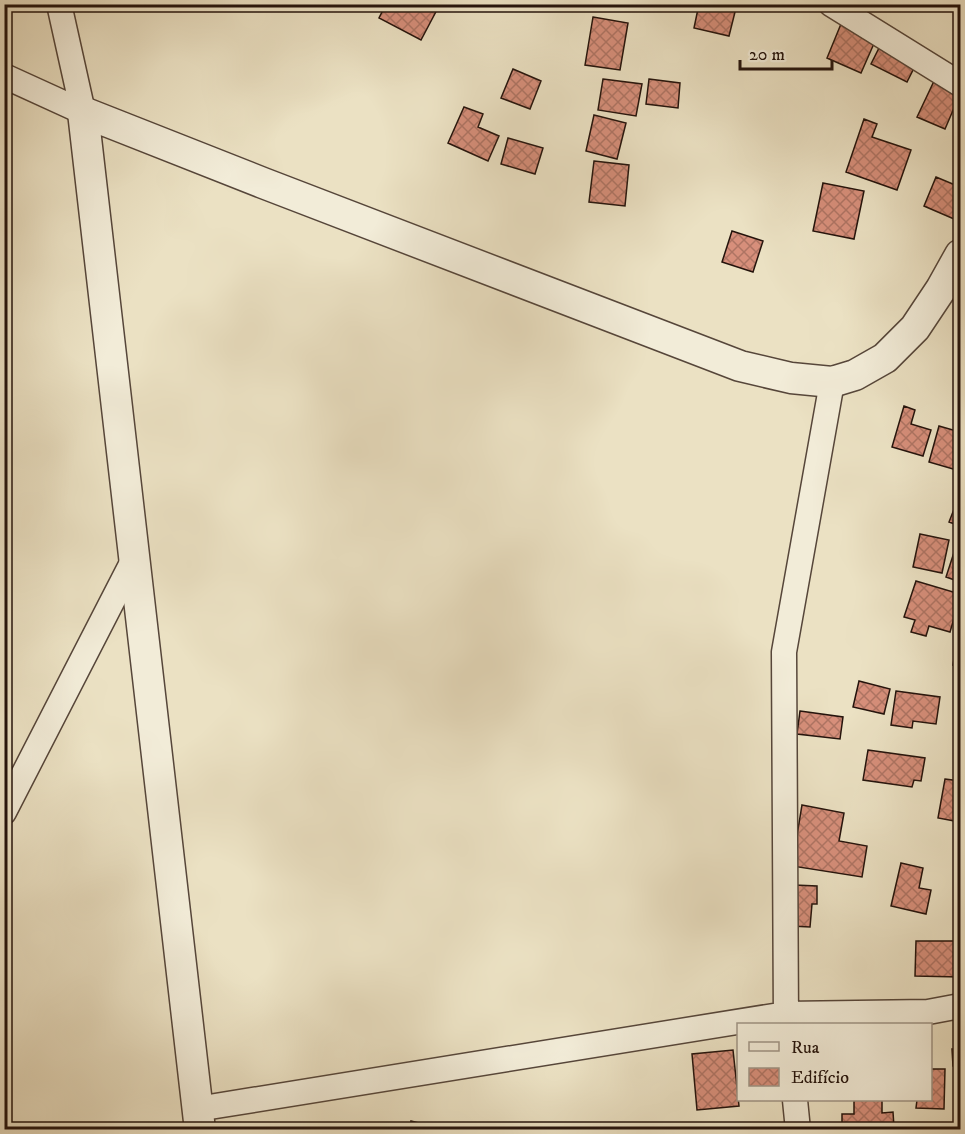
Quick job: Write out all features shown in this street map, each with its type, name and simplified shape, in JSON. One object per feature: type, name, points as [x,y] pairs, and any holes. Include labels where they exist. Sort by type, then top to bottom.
[{"type":"street","points":[[59,4],[83,112],[198,1119],[737,1027]]},
{"type":"street","points":[[831,4],[960,84]]},
{"type":"street","points":[[4,76],[83,112],[262,183],[740,366],[791,378],[832,382],[855,375],[885,358],[915,328],[960,255]]},
{"type":"street","points":[[786,1019],[784,652],[832,382]]},
{"type":"street","points":[[4,812],[135,559]]},
{"type":"street","points":[[762,1023],[786,1019],[928,1012],[960,1006]]},
{"type":"street","points":[[795,1101],[798,1130]]},
{"type":"building","points":[[386,4],[440,4],[421,40],[379,18]]},
{"type":"building","points":[[613,4],[656,4],[656,9],[613,9]]},
{"type":"building","points":[[699,4],[737,4],[729,36],[694,28]]},
{"type":"building","points":[[593,17],[628,23],[620,70],[585,65]]},
{"type":"building","points":[[841,24],[876,39],[861,73],[827,58]]},
{"type":"building","points":[[881,44],[917,62],[907,82],[871,64]]},
{"type":"building","points":[[513,69],[541,81],[530,109],[501,98]]},
{"type":"building","points":[[936,77],[960,94],[945,129],[917,117]]},
{"type":"building","points":[[603,79],[642,84],[636,116],[598,110]]},
{"type":"building","points":[[649,79],[680,83],[678,108],[646,104]]},
{"type":"building","points":[[464,107],[483,114],[478,127],[499,136],[488,161],[448,143]]},
{"type":"building","points":[[594,115],[626,123],[617,159],[586,151]]},
{"type":"building","points":[[864,119],[877,124],[872,137],[911,150],[897,190],[846,172]]},
{"type":"building","points":[[508,138],[543,148],[535,174],[501,164]]},
{"type":"building","points":[[594,161],[629,165],[625,206],[589,202]]},
{"type":"building","points":[[936,177],[960,187],[960,204],[954,219],[924,206]]},
{"type":"building","points":[[823,183],[864,191],[854,239],[813,231]]},
{"type":"building","points":[[732,231],[763,241],[753,272],[722,262]]},
{"type":"building","points":[[904,406],[915,410],[911,424],[931,430],[923,456],[892,447]]},
{"type":"building","points":[[939,426],[960,432],[960,471],[929,462]]},
{"type":"building","points":[[960,494],[960,526],[949,522]]},
{"type":"building","points":[[920,534],[949,540],[942,573],[913,567]]},
{"type":"building","points":[[960,537],[960,582],[946,577]]},
{"type":"building","points":[[916,581],[960,594],[950,632],[929,626],[926,636],[911,632],[915,620],[904,617]]},
{"type":"building","points":[[960,620],[960,666],[953,665]]},
{"type":"building","points":[[859,681],[890,689],[884,714],[853,707]]},
{"type":"building","points":[[896,691],[940,697],[936,724],[913,721],[912,728],[891,725]]},
{"type":"building","points":[[800,711],[843,717],[840,739],[797,734]]},
{"type":"building","points":[[868,750],[925,758],[921,781],[914,780],[912,787],[863,780]]},
{"type":"building","points":[[945,779],[960,781],[960,822],[938,818]]},
{"type":"building","points":[[802,805],[844,813],[839,841],[867,846],[862,877],[792,866]]},
{"type":"building","points":[[901,863],[923,868],[919,888],[931,890],[926,914],[891,906]]},
{"type":"building","points":[[794,885],[817,886],[817,904],[812,904],[810,927],[791,926]]},
{"type":"building","points":[[916,941],[960,941],[960,977],[915,976]]},
{"type":"building","points":[[952,1049],[960,1049],[960,1066],[953,1066]]},
{"type":"building","points":[[733,1050],[739,1106],[697,1110],[692,1054]]},
{"type":"building","points":[[932,1069],[945,1069],[944,1109],[916,1108],[917,1101],[932,1101]]},
{"type":"building","points":[[854,1101],[882,1101],[882,1113],[893,1112],[894,1127],[842,1129],[842,1114],[854,1114]]},
{"type":"building","points":[[411,1121],[446,1130],[409,1130]]}]
